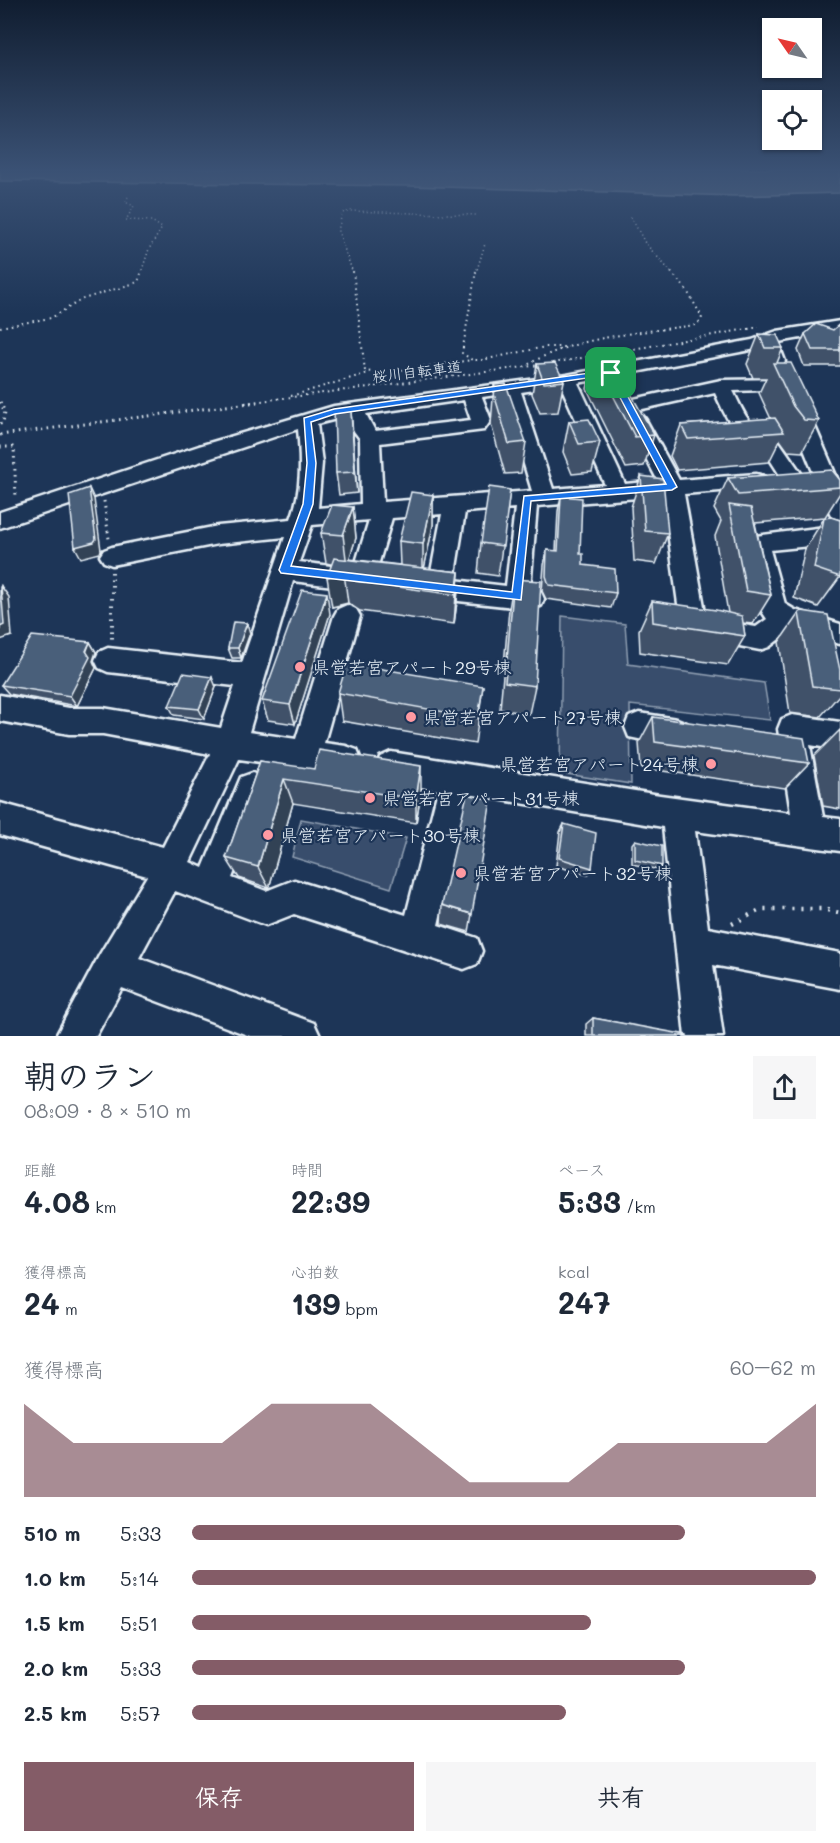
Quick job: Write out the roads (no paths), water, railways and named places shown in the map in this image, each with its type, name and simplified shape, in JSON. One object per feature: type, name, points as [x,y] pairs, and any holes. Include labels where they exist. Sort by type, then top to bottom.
[{"type":"street","points":[[8,517],[334,412],[611,373],[759,335],[804,333],[840,326]]},
{"type":"street","points":[[759,335],[771,348],[840,511]]},
{"type":"street","points":[[611,373],[672,487],[693,618],[713,631],[760,639],[787,618]]},
{"type":"street","points":[[567,380],[618,491]]},
{"type":"street","points":[[628,406],[721,386],[787,385]]},
{"type":"street","points":[[721,386],[744,430],[760,442],[769,442],[793,478]]},
{"type":"street","points":[[284,570],[525,598],[536,498],[510,388]]},
{"type":"street","points":[[370,438],[477,426],[481,420],[471,393]]},
{"type":"street","points":[[355,409],[361,427],[370,438],[385,582]]},
{"type":"street","points":[[75,1036],[171,866],[231,744],[284,570],[308,504],[312,463],[307,420]]},
{"type":"street","points":[[112,556],[218,535],[377,510],[826,476]]},
{"type":"street","points":[[440,589],[455,504]]},
{"type":"street","points":[[837,637],[787,618],[774,610],[756,543],[840,534]]},
{"type":"street","points":[[306,754],[347,616]]},
{"type":"street","points":[[108,660],[251,676]]},
{"type":"street","points":[[0,708],[69,721],[103,721],[231,744],[677,813],[825,833]]},
{"type":"street","points":[[639,727],[706,737]]},
{"type":"street","points":[[825,833],[783,749],[792,729],[840,736]]},
{"type":"street","points":[[212,887],[268,748]]},
{"type":"street","points":[[418,936],[456,778]]},
{"type":"street","points":[[677,813],[705,945],[704,1036]]},
{"type":"street","points":[[0,819],[171,866],[180,876],[266,908],[294,897],[464,951]]},
{"type":"street","points":[[705,945],[840,971]]},
{"type":"street","points":[[113,968],[301,1036]]},
{"type":"place","name":"県営若宮アパート29号棟","points":[[300,667]]},
{"type":"place","name":"県営若宮アパート27号棟","points":[[411,717]]},
{"type":"place","name":"県営若宮アパート24号棟","points":[[711,764]]},
{"type":"place","name":"県営若宮アパート31号棟","points":[[370,798]]},
{"type":"place","name":"県営若宮アパート30号棟","points":[[268,835]]},
{"type":"place","name":"県営若宮アパート32号棟","points":[[461,873]]}]
